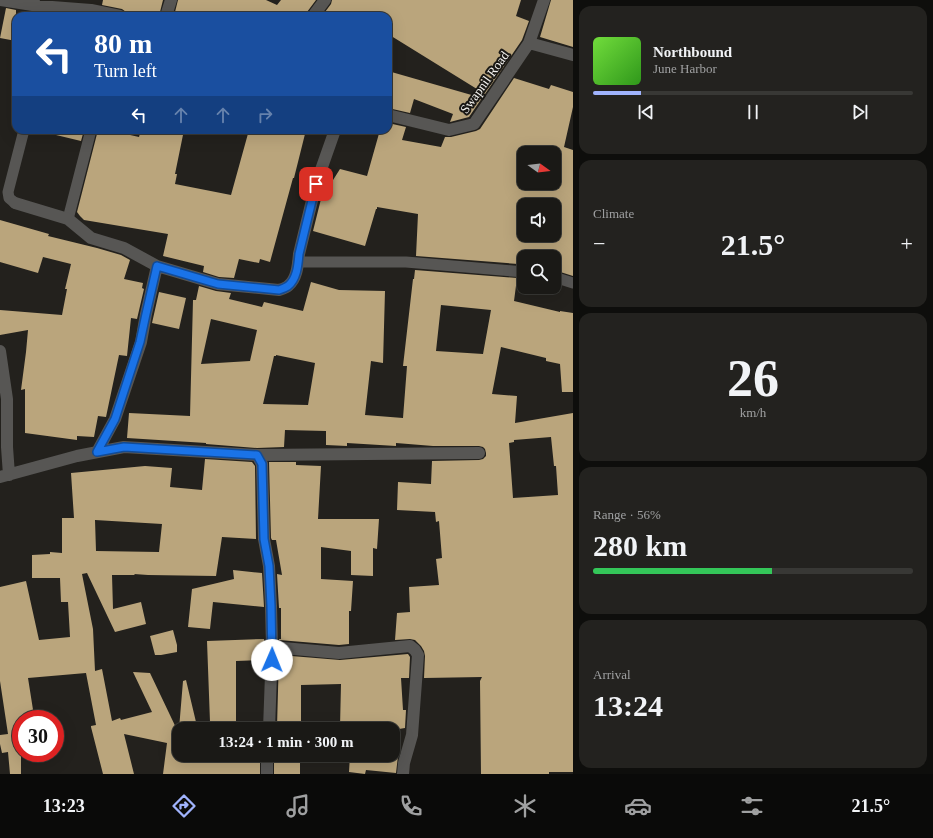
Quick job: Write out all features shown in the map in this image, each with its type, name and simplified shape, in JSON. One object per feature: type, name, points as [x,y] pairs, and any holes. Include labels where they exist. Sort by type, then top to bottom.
[{"type":"street","points":[[0,0],[39,6],[101,12]]},
{"type":"street","points":[[167,12],[171,0]]},
{"type":"street","points":[[316,12],[325,0]]},
{"type":"street","name":"Swapnil Road","points":[[392,116],[449,130],[474,124],[529,43],[543,0]]},
{"type":"street","points":[[529,43],[573,55]]},
{"type":"street","points":[[15,203],[68,219],[91,238],[124,248],[157,266],[218,284],[279,290],[287,287],[294,280],[316,184],[334,134]]},
{"type":"street","points":[[97,452],[115,419],[138,348],[157,266]]},
{"type":"street","points":[[0,351],[7,399],[7,447],[4,476],[77,456],[124,447],[257,455],[479,453]]},
{"type":"street","points":[[257,455],[262,464],[264,539],[269,572],[271,606],[272,647],[269,722]]},
{"type":"street","points":[[272,647],[339,653],[410,646],[415,650],[418,655],[415,706],[412,735],[404,763],[403,774]]},
{"type":"street","points":[[267,774],[268,762]]},
{"type":"lane","points":[[15,203],[9,198],[8,192],[23,134]]},
{"type":"lane","points":[[68,219],[90,134]]},
{"type":"lane","points":[[298,262],[406,262],[517,271]]},
{"type":"lane","points":[[561,279],[573,283]]},
{"type":"building","points":[[103,0],[163,0],[160,12],[126,12],[122,9],[102,5]]},
{"type":"building","points":[[178,0],[266,0],[277,5],[281,0],[316,0],[307,12],[175,12]]},
{"type":"building","points":[[332,0],[521,0],[516,16],[529,21],[522,40],[485,94],[392,36],[392,12],[325,12]]},
{"type":"building","points":[[551,0],[573,0],[573,47],[540,37]]},
{"type":"building","points":[[6,8],[16,10],[16,12],[12,12],[12,40],[0,38]]},
{"type":"building","points":[[392,72],[482,98],[469,117],[450,122],[453,114],[414,99],[410,113],[392,109]]},
{"type":"building","points":[[514,78],[549,89],[551,85],[573,92],[573,107],[564,147],[573,150],[573,276],[561,272],[561,250],[517,250],[517,264],[416,256],[418,214],[377,207],[365,246],[313,231],[321,199],[340,169],[367,176],[379,134],[392,134],[392,124],[406,127],[402,140],[441,147],[445,137],[451,137],[480,129]]},
{"type":"building","points":[[56,134],[83,134],[81,141]]},
{"type":"building","points":[[97,134],[126,134],[139,137],[140,134],[183,134],[175,174],[177,174],[175,184],[231,195],[248,134],[305,134],[270,262],[260,259],[259,263],[239,259],[234,278],[219,277],[203,272],[204,266],[163,256],[168,234],[84,220],[77,212]]},
{"type":"building","points":[[0,220],[49,234],[48,236],[121,255],[130,260],[124,279],[143,283],[142,288],[144,289],[137,319],[131,318],[127,356],[119,355],[106,417],[98,416],[94,437],[77,436],[77,440],[25,433],[25,389],[21,390],[28,330],[0,335],[0,310],[62,315],[67,289],[65,289],[71,264],[43,257],[38,273],[0,262]]},
{"type":"building","points":[[415,270],[517,278],[514,301],[560,312],[573,313],[573,392],[562,392],[560,364],[546,361],[546,358],[501,347],[492,394],[517,396],[515,423],[573,413],[573,772],[549,772],[549,774],[481,774],[480,681],[482,677],[424,678],[425,656],[421,646],[415,640],[395,640],[397,613],[410,612],[409,587],[439,585],[436,559],[442,558],[439,521],[436,522],[435,512],[397,510],[398,482],[431,484],[432,461],[483,459],[486,456],[486,453],[483,447],[433,446],[396,443],[396,446],[347,443],[347,446],[326,445],[326,431],[285,430],[284,447],[257,448],[127,438],[129,413],[190,416],[193,300],[196,300],[199,286],[216,291],[231,293],[229,299],[262,307],[264,302],[303,311],[311,282],[339,290],[385,291],[383,363],[371,361],[365,415],[403,418],[407,366],[403,366]],"holes":[[[441,305],[491,310],[483,354],[436,351]],[[211,319],[257,330],[250,361],[201,364]],[[276,355],[315,363],[308,405],[263,404],[274,356]],[[551,437],[554,466],[556,466],[558,495],[513,498],[509,443],[514,442],[514,440]]]},
{"type":"building","points":[[159,292],[186,298],[179,329],[152,323]]},
{"type":"building","points":[[205,459],[252,462],[255,466],[256,539],[222,537],[216,576],[134,574],[135,575],[112,575],[113,609],[141,602],[146,624],[115,632],[87,573],[82,574],[93,629],[95,671],[102,669],[112,721],[152,712],[133,672],[150,673],[173,722],[172,722],[172,762],[260,762],[260,774],[163,774],[167,743],[124,734],[134,774],[103,774],[91,727],[96,725],[86,673],[28,678],[33,710],[12,710],[12,762],[21,762],[21,774],[10,774],[8,752],[2,753],[0,744],[0,735],[8,734],[0,681],[0,587],[26,581],[39,640],[70,637],[68,602],[61,602],[60,578],[32,578],[32,555],[50,554],[50,552],[62,553],[62,518],[74,518],[71,473],[145,466],[172,468],[170,487],[202,490]],"holes":[[[95,520],[162,524],[159,552],[96,551]]]},
{"type":"building","points":[[269,462],[296,462],[296,465],[321,466],[318,519],[379,519],[377,549],[373,548],[373,576],[351,575],[351,551],[321,547],[321,579],[353,581],[351,611],[349,611],[349,644],[339,645],[279,640],[281,639],[281,608],[279,608],[277,574],[282,575],[276,540],[272,540],[271,538]]},
{"type":"building","points":[[233,570],[262,573],[264,607],[213,602],[210,629],[188,627],[192,589],[234,579]]},
{"type":"building","points":[[173,630],[177,645],[177,652],[155,655],[150,636]]},
{"type":"building","points":[[264,639],[264,660],[236,661],[236,722],[210,722],[207,641]]},
{"type":"building","points":[[408,654],[410,657],[409,678],[401,678],[403,710],[406,710],[405,728],[400,729],[400,722],[340,722],[341,684],[301,685],[301,722],[277,722],[279,655],[340,660]]},
{"type":"building","points":[[186,680],[196,722],[180,722],[183,681]]},
{"type":"building","points":[[274,762],[300,762],[300,774],[274,774]]},
{"type":"building","points":[[350,762],[397,762],[396,773],[366,770],[365,774],[349,772]]},
{"type":"route","points":[[272,660],[269,566],[264,539],[262,464],[257,455],[124,447],[97,452],[115,419],[140,342],[157,266],[218,284],[279,290],[287,287],[294,280],[316,184]]}]
